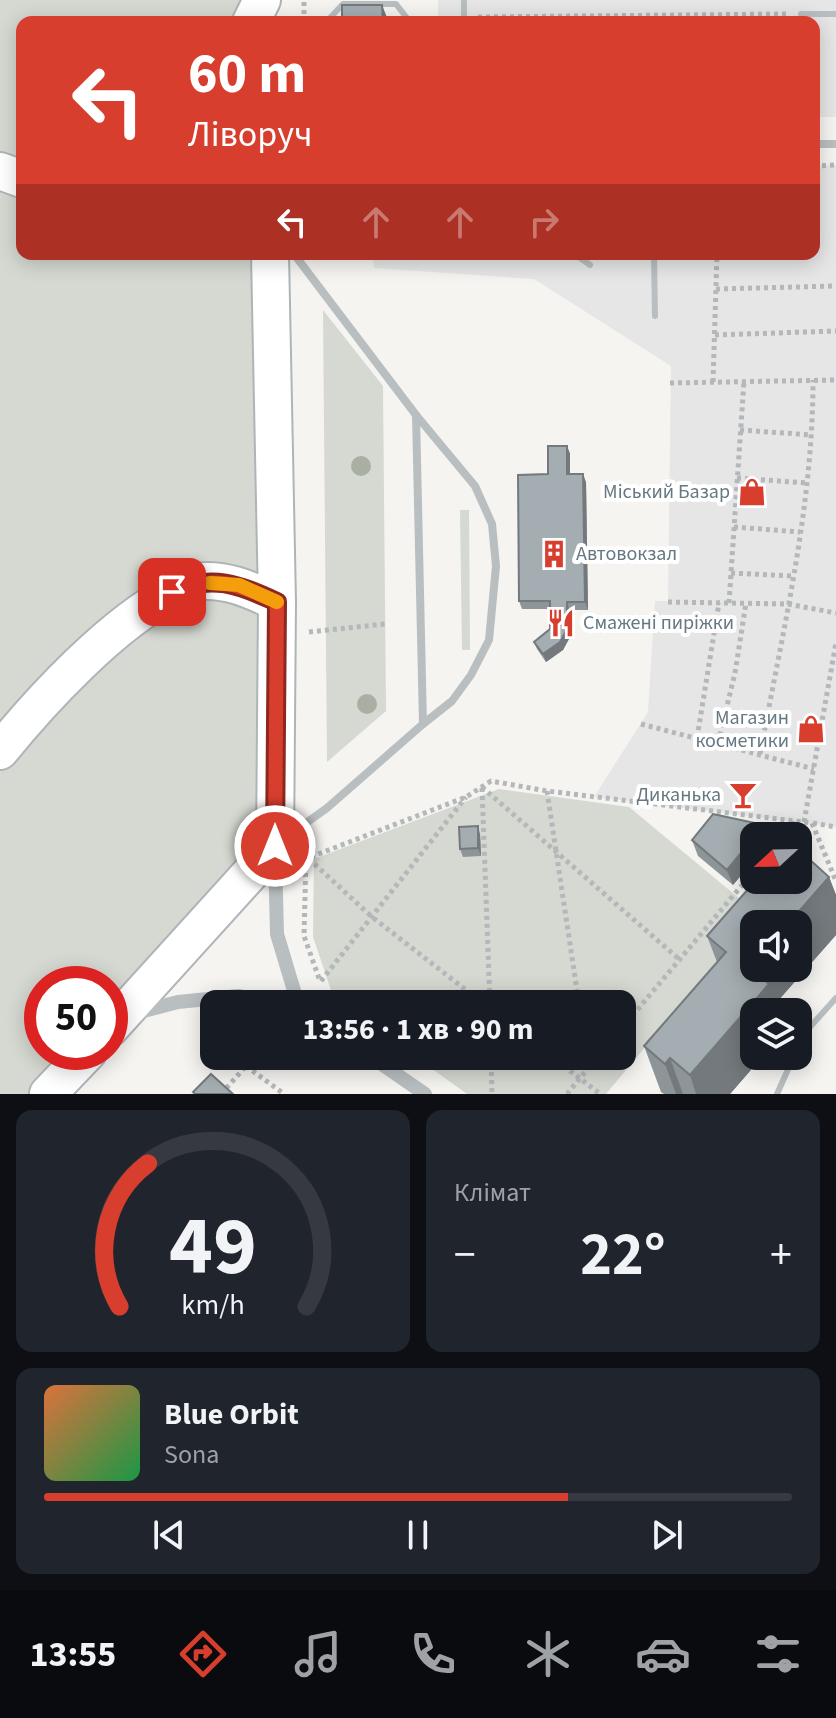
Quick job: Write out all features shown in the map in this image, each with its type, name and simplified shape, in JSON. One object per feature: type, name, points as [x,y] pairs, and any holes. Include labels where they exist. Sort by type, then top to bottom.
[{"type":"main road","points":[[128,1009],[275,846],[277,602],[270,260]]},
{"type":"main road","points":[[0,751],[25,720],[93,653],[152,603],[193,582],[239,585],[277,602]]},
{"type":"main road","points":[[45,1092],[69,1070]]},
{"type":"street","points":[[294,990],[277,934],[275,846],[327,808],[452,701],[471,675],[489,640],[496,566],[492,524],[475,486],[416,415],[299,260]]},
{"type":"street","points":[[416,415],[423,724]]},
{"type":"street","points":[[128,1019],[178,1002],[200,1000]]},
{"type":"street","points":[[390,1070],[425,1094]]},
{"type":"lane","points":[[332,16],[343,4],[396,4],[405,16]]},
{"type":"lane","points":[[583,260],[590,265]]},
{"type":"lane","points":[[654,260],[655,316]]},
{"type":"lane","points":[[812,1025],[836,998]]},
{"type":"lane","points":[[780,1093],[789,1070]]},
{"type":"path","points":[[713,382],[717,260]]},
{"type":"path","points":[[716,289],[836,286]]},
{"type":"path","points":[[715,335],[836,331]]},
{"type":"path","points":[[760,754],[807,483],[813,380]]},
{"type":"path","points":[[670,383],[836,380]]},
{"type":"path","points":[[729,603],[744,381]]},
{"type":"path","points":[[740,430],[812,435]]},
{"type":"path","points":[[737,478],[807,483]]},
{"type":"path","points":[[734,527],[800,532]]},
{"type":"path","points":[[731,573],[793,576]]},
{"type":"path","points":[[668,602],[788,604],[836,613]]},
{"type":"path","points":[[697,738],[719,603]]},
{"type":"path","points":[[718,743],[735,673],[746,603]]},
{"type":"path","points":[[309,632],[385,624]]},
{"type":"path","points":[[466,990],[372,917],[308,858],[466,797],[491,781],[547,791],[804,822],[836,643]]},
{"type":"path","points":[[641,724],[814,769]]},
{"type":"path","points":[[482,787],[680,960]]},
{"type":"path","points":[[482,787],[489,990]]},
{"type":"path","points":[[547,791],[577,990]]},
{"type":"path","points":[[320,981],[466,797]]},
{"type":"path","points":[[812,823],[836,827]]},
{"type":"path","points":[[812,823],[836,881]]},
{"type":"path","points":[[636,1012],[740,888]]},
{"type":"path","points":[[221,1094],[242,1070]]},
{"type":"path","points":[[251,1070],[284,1094]]},
{"type":"path","points":[[491,1070],[492,1094]]},
{"type":"path","points":[[569,1070],[600,1094]]},
{"type":"path","points":[[567,1094],[586,1070]]},
{"type":"shaded area","points":[[0,0],[262,0],[254,16],[16,16],[16,260],[270,260],[275,846],[128,1008],[128,966],[24,966],[24,1070],[65,1070],[35,1094],[0,1094]]},
{"type":"shaded area","points":[[438,0],[836,0],[836,117],[820,117],[820,16],[438,16]]},
{"type":"shaded area","name":"Міський Базар","points":[[836,165],[836,827],[594,797],[648,712],[655,601],[668,601],[671,366],[534,279],[374,268],[373,260],[820,260],[820,166]]},
{"type":"shaded area","points":[[323,310],[383,386],[386,711],[327,762]]},
{"type":"shaded area","points":[[460,510],[469,510],[470,650],[462,650]]},
{"type":"shaded area","points":[[499,789],[629,807],[753,910],[740,910],[740,933],[636,1058],[636,990],[331,990],[313,937],[314,859]]},
{"type":"shaded area","points":[[434,1070],[626,1070],[606,1094],[467,1094]]},
{"type":"building","points":[[342,5],[382,5],[383,16],[342,16]]},
{"type":"building","name":"Автовокзал","points":[[548,446],[567,446],[567,474],[583,474],[585,602],[567,602],[567,629],[560,642],[543,654],[534,642],[550,629],[550,601],[519,601],[518,475],[548,474]]},
{"type":"building","points":[[713,814],[750,822],[740,822],[740,854],[727,870],[692,840]]},
{"type":"building","points":[[478,826],[478,848],[460,849],[459,827]]},
{"type":"building","points":[[812,862],[829,877],[800,910],[740,910],[740,982],[769,984],[757,998],[740,998],[740,1017],[690,1075],[670,1058],[665,1064],[644,1046],[726,952],[707,936],[744,894],[812,894]]},
{"type":"building","points":[[211,1074],[233,1094],[195,1094],[193,1092]]},
{"type":"slow traffic","points":[[210,583],[239,585],[277,602]]},
{"type":"place","name":"Міський Базар","points":[[752,492]]},
{"type":"place","name":"Автовокзал","points":[[554,554]]},
{"type":"place","name":"Смажені пиріжки","points":[[561,623]]},
{"type":"place","name":"Магазин косметики","points":[[811,729]]},
{"type":"place","name":"Диканька","points":[[743,795]]},
{"type":"route","points":[[172,592],[193,582],[239,585],[277,602],[275,846]]}]
